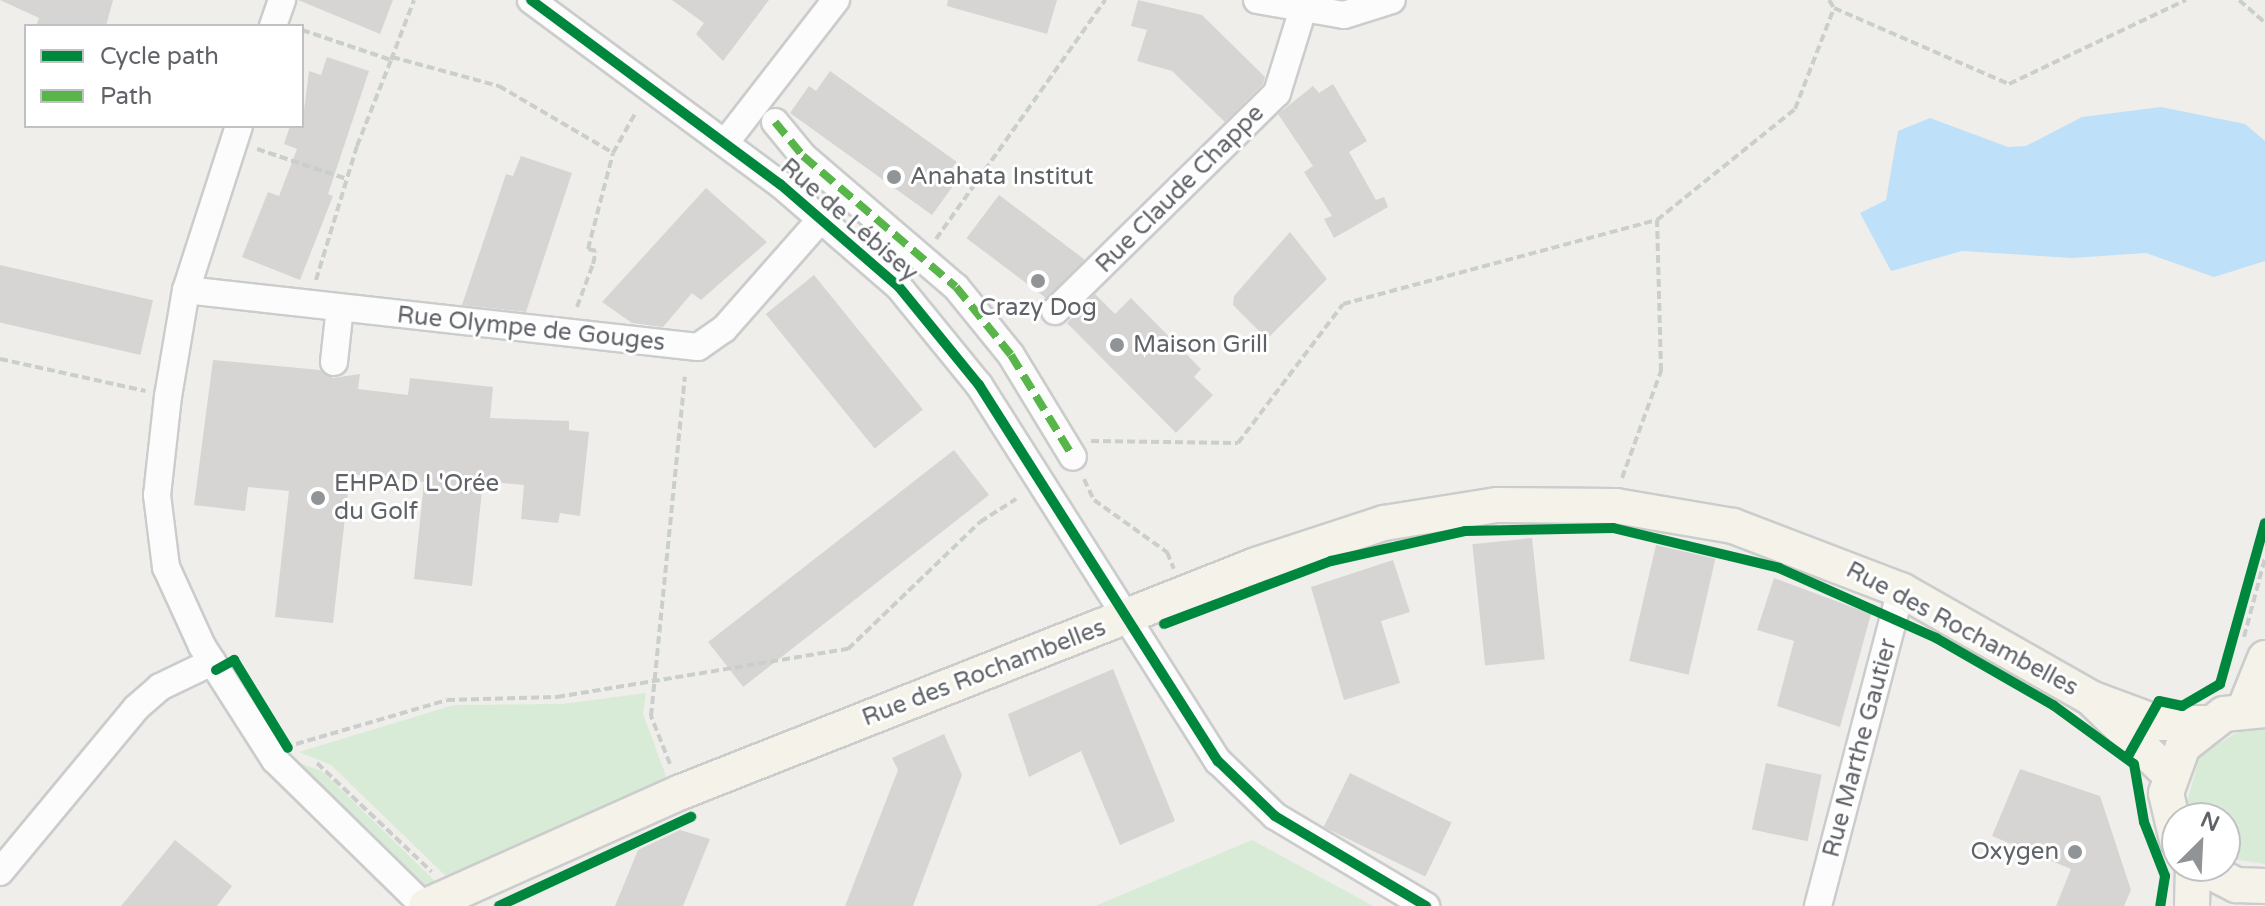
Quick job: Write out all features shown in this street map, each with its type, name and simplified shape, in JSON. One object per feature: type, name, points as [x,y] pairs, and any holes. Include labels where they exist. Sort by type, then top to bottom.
[{"type":"main road","name":"Rue des Rochambelles","points":[[429,896],[681,792],[1125,617],[1384,523],[1547,503],[1631,507],[1733,526],[1901,590],[2093,699],[2158,723],[2206,723]]},
{"type":"main road","points":[[2168,802],[2169,774],[2183,746],[2206,723],[2254,710],[2246,652]]},
{"type":"main road","name":"Rue des Rochambelles","points":[[2093,699],[2169,774]]},
{"type":"main road","points":[[2192,906],[2194,882]]},
{"type":"main road","points":[[2225,882],[2251,893]]},
{"type":"street","points":[[274,24],[282,0]]},
{"type":"street","name":"Rue de Lébisey","points":[[531,0],[725,143],[821,219],[899,287],[979,385],[1194,729],[1275,816],[1426,906]]},
{"type":"street","points":[[725,143],[836,0]]},
{"type":"street","points":[[1257,0],[1302,12],[1344,15],[1392,0]]},
{"type":"street","name":"Rue Claude Chappe","points":[[1055,311],[1277,93],[1302,12]]},
{"type":"street","points":[[775,122],[803,156],[956,287],[1011,355],[1073,457]]},
{"type":"street","points":[[238,128],[186,290],[163,423],[157,523],[166,567],[212,662],[283,769],[429,896]]},
{"type":"street","name":"Rue Olympe de Gouges","points":[[186,290],[698,347],[724,329],[821,219]]},
{"type":"street","points":[[334,362],[340,307]]},
{"type":"street","name":"Rue Marthe Gautier","points":[[1818,906],[1901,590]]},
{"type":"street","points":[[0,872],[136,708],[160,687],[212,662]]},
{"type":"path","points":[[312,295],[347,179],[414,0]]},
{"type":"path","points":[[940,234],[1105,0]]},
{"type":"path","points":[[1829,0],[1834,8],[2009,84],[2186,0]]},
{"type":"path","points":[[2239,0],[2265,23]]},
{"type":"path","points":[[1179,582],[1167,552],[1094,500],[1073,457],[1094,438],[1238,443],[1343,304],[1657,220],[1795,109],[1834,8]]},
{"type":"path","points":[[304,31],[391,58],[499,86],[613,153]]},
{"type":"path","points":[[572,322],[593,264],[596,251],[588,249],[613,153],[636,112]]},
{"type":"path","points":[[255,149],[347,179]]},
{"type":"path","points":[[1617,490],[1661,371],[1657,220]]},
{"type":"path","points":[[0,359],[155,393]]},
{"type":"path","points":[[673,771],[651,716],[685,377]]},
{"type":"path","points":[[291,748],[447,700],[557,697],[848,649],[980,522],[1016,499]]},
{"type":"path","points":[[2246,652],[2260,540]]},
{"type":"path","points":[[2246,652],[2265,558]]},
{"type":"path","points":[[304,760],[322,764],[429,896]]},
{"type":"green space","points":[[646,693],[643,714],[669,784],[453,883],[331,765],[299,752],[454,705],[562,704]]},
{"type":"green space","points":[[2241,730],[2265,730],[2265,864],[2241,860],[2241,802],[2187,802],[2200,755]]},
{"type":"green space","points":[[293,761],[322,771],[437,883],[431,890],[419,884]]},
{"type":"green space","points":[[1252,840],[1373,906],[1095,906]]},
{"type":"water","points":[[2161,107],[2245,124],[2265,141],[2265,261],[2214,277],[2146,253],[2072,258],[1962,251],[1891,271],[1860,213],[1886,200],[1898,131],[1930,118],[2008,147],[2026,146],[2082,117]]},
{"type":"building","points":[[0,0],[113,0],[107,24],[37,24],[39,18]]},
{"type":"building","points":[[298,0],[393,0],[380,34]]},
{"type":"building","points":[[672,0],[769,0],[723,61],[696,34],[704,23]]},
{"type":"building","points":[[948,0],[1057,0],[1047,34],[947,6]]},
{"type":"building","points":[[1138,0],[1202,15],[1265,77],[1263,84],[1225,122],[1172,71],[1137,61],[1147,30],[1131,26]]},
{"type":"building","points":[[327,57],[369,71],[328,194],[333,196],[300,280],[242,257],[268,192],[279,196],[297,149],[284,144],[289,128],[304,128],[309,71],[321,75]]},
{"type":"building","points":[[830,71],[957,162],[952,168],[961,175],[932,215],[790,113],[809,86],[816,91]]},
{"type":"building","points":[[1333,84],[1367,141],[1349,152],[1376,200],[1384,197],[1388,207],[1334,238],[1324,219],[1332,216],[1304,172],[1313,166],[1278,114],[1313,86],[1319,93]]},
{"type":"building","points":[[521,156],[572,173],[526,312],[462,305],[506,174],[513,176]]},
{"type":"building","points":[[706,188],[767,242],[701,300],[692,293],[663,327],[632,323],[602,302]]},
{"type":"building","points":[[999,195],[1084,259],[1052,303],[967,238]]},
{"type":"building","points":[[1290,232],[1327,279],[1267,339],[1233,305],[1234,296]]},
{"type":"building","points":[[0,265],[153,300],[140,355],[0,322]]},
{"type":"building","points":[[814,275],[923,409],[875,448],[766,314]]},
{"type":"building","points":[[1095,294],[1115,314],[1131,298],[1201,369],[1194,377],[1213,395],[1176,433],[1067,323]]},
{"type":"building","name":"EHPAD L'Orée du Golf","points":[[213,360],[320,370],[333,378],[360,374],[358,389],[408,395],[410,378],[493,387],[490,418],[569,421],[569,430],[589,432],[580,516],[560,513],[558,523],[521,519],[524,485],[483,481],[472,586],[414,579],[424,482],[350,474],[333,623],[275,617],[289,491],[248,487],[245,511],[194,505]]},
{"type":"building","points":[[954,450],[989,495],[743,687],[708,642]]},
{"type":"building","points":[[1532,538],[1545,659],[1485,666],[1472,544]]},
{"type":"building","points":[[1656,545],[1715,559],[1689,675],[1629,661]]},
{"type":"building","points":[[1393,560],[1410,612],[1381,621],[1400,683],[1344,700],[1311,587]]},
{"type":"building","points":[[1774,578],[1871,614],[1840,727],[1777,706],[1794,641],[1757,630]]},
{"type":"building","points":[[1113,669],[1175,821],[1120,845],[1081,751],[1029,777],[1008,714]]},
{"type":"building","points":[[944,734],[962,775],[913,906],[845,906],[898,770],[892,758]]},
{"type":"building","points":[[1766,763],[1822,775],[1808,841],[1752,830]]},
{"type":"building","name":"Oxygen","points":[[2020,769],[2100,796],[2131,890],[2124,906],[2056,906],[2071,869],[1992,836]]},
{"type":"building","points":[[1350,773],[1452,823],[1425,876],[1324,827]]},
{"type":"building","points":[[680,830],[710,839],[683,906],[615,906],[638,850]]},
{"type":"building","points":[[175,840],[232,886],[217,906],[121,906]]},
{"type":"marked path","points":[[775,122],[803,156],[956,287],[1011,355],[1073,457]]},
{"type":"cycle path","points":[[531,0],[780,184],[899,287],[979,385],[1218,761],[1275,816],[1426,906]]},
{"type":"cycle path","points":[[2127,758],[2159,701],[2182,706],[2220,684],[2265,523]]},
{"type":"cycle path","points":[[1164,624],[1331,561],[1465,531],[1613,528],[1779,568],[1936,638],[2053,705],[2134,764],[2144,822],[2165,876],[2160,906]]},
{"type":"cycle path","points":[[216,670],[234,660],[288,748]]},
{"type":"cycle path","points":[[499,906],[691,817]]},
{"type":"place","name":"Anahata Institut","points":[[894,177]]},
{"type":"place","name":"Crazy Dog","points":[[1038,281]]},
{"type":"place","name":"Maison Grill","points":[[1117,345]]},
{"type":"place","name":"EHPAD L'Orée du Golf","points":[[318,498]]},
{"type":"place","name":"Oxygen","points":[[2075,852]]}]
